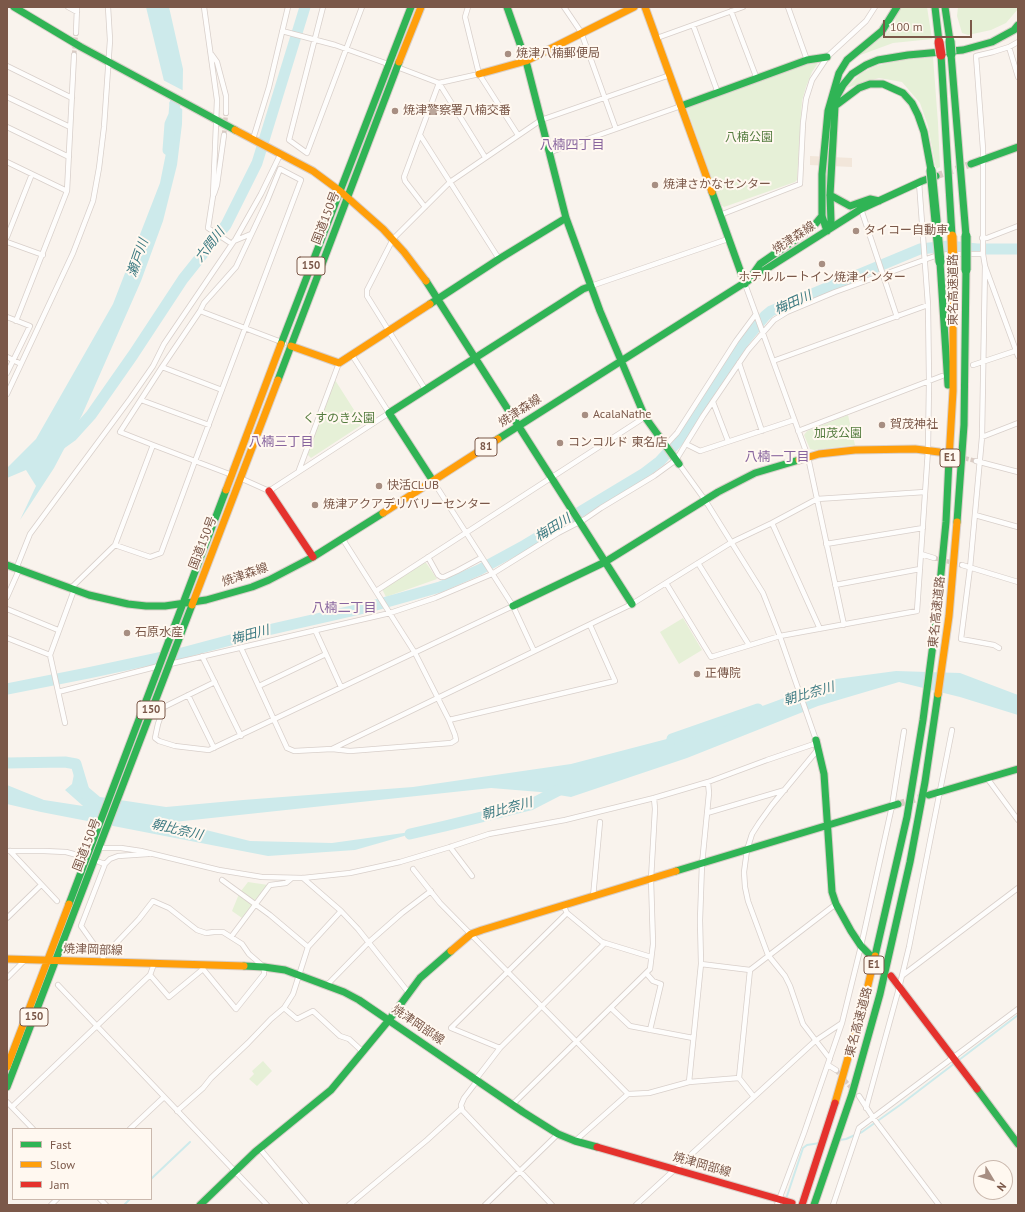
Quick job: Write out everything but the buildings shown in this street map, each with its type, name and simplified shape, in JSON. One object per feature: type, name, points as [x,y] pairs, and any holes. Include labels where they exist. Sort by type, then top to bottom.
[{"type":"main road","points":[[14,7],[56,33],[313,171],[371,217],[393,239],[422,275],[632,604]]},
{"type":"main road","name":"国道150号","points":[[7,1087],[56,960],[131,750],[165,663],[176,647],[193,602],[236,477],[393,65],[411,7]]},
{"type":"main road","name":"国道150号","points":[[393,65],[421,7]]},
{"type":"main road","points":[[508,7],[526,61],[548,153],[566,218],[591,286],[620,361],[645,418],[676,461]]},
{"type":"main road","points":[[479,74],[526,61],[581,32],[634,7]]},
{"type":"main road","points":[[646,7],[728,239],[746,283]]},
{"type":"main road","points":[[828,231],[822,216],[822,174],[828,111],[838,72],[847,60],[882,31],[897,7]]},
{"type":"main road","name":"東名高速道路","points":[[802,1205],[831,1116],[866,995],[884,923],[907,817],[923,720],[933,646],[946,522],[953,391],[952,236],[941,55],[935,7]]},
{"type":"main road","name":"東名高速道路","points":[[814,1205],[852,1094],[880,994],[910,862],[925,782],[945,646],[956,534],[963,440],[966,341],[966,236],[950,41],[945,7]]},
{"type":"main road","points":[[950,7],[950,41]]},
{"type":"main road","points":[[831,97],[843,77],[859,63],[870,58],[908,50],[971,42],[996,34],[1008,27],[1018,17]]},
{"type":"main road","points":[[828,231],[831,221],[830,195],[835,106],[837,96],[843,85],[852,74],[866,65],[878,60],[908,55],[963,50],[992,42],[1005,36],[1014,30],[1018,25]]},
{"type":"main road","points":[[681,106],[807,60],[821,56],[827,57]]},
{"type":"main road","points":[[835,106],[859,88],[870,84],[883,84],[903,93],[912,103],[918,115],[924,132],[934,173],[951,434]]},
{"type":"main road","points":[[971,164],[1018,148]]},
{"type":"main road","name":"焼津森線","points":[[12,568],[72,590],[111,601],[128,604],[165,606],[183,604],[206,600],[252,587],[289,571],[313,557],[861,209],[919,182],[934,173]]},
{"type":"main road","points":[[830,195],[850,206],[870,199],[878,201]]},
{"type":"main road","points":[[746,283],[760,264],[812,228],[822,216]]},
{"type":"main road","points":[[286,344],[339,363],[499,259],[566,218]]},
{"type":"main road","points":[[432,481],[389,413],[583,289],[591,286]]},
{"type":"main road","points":[[512,606],[605,562],[718,492],[755,473],[819,454],[855,450],[900,448],[939,452]]},
{"type":"main road","name":"国道150号","points":[[165,663],[166,649],[183,604],[236,477]]},
{"type":"main road","points":[[269,491],[313,557]]},
{"type":"main road","points":[[817,744],[824,774],[831,883],[836,904],[851,931],[868,954]]},
{"type":"main road","points":[[929,795],[1018,769]]},
{"type":"main road","points":[[200,1205],[260,1148],[331,1090],[389,1020],[408,992],[420,978],[471,934],[565,909],[593,896],[895,805]]},
{"type":"main road","name":"国道150号","points":[[7,1067],[46,960],[98,842]]},
{"type":"main road","name":"焼津岡部線","points":[[7,959],[103,959],[203,967],[264,967],[285,970],[351,995],[512,1105],[558,1134],[575,1141],[674,1169],[778,1202],[792,1203]]},
{"type":"main road","points":[[891,976],[1018,1144]]},
{"type":"street","points":[[68,7],[77,9],[76,33]]},
{"type":"street","points":[[7,394],[73,253],[93,201],[101,154],[109,62],[110,40],[108,7]]},
{"type":"street","points":[[204,7],[216,90],[213,196],[208,228],[232,243]]},
{"type":"street","points":[[254,139],[269,87],[288,7]]},
{"type":"street","points":[[323,7],[316,40],[289,140],[307,153],[362,7]]},
{"type":"street","points":[[468,7],[465,18],[479,74],[518,134]]},
{"type":"street","points":[[564,7],[581,32],[616,129]]},
{"type":"street","points":[[657,38],[743,7]]},
{"type":"street","points":[[788,7],[807,60]]},
{"type":"street","points":[[720,215],[800,184],[803,123],[806,99],[812,80],[827,57],[866,21],[875,7]]},
{"type":"street","points":[[731,11],[757,79]]},
{"type":"street","points":[[693,25],[718,93]]},
{"type":"street","points":[[283,32],[346,48],[439,83],[479,74]]},
{"type":"street","points":[[999,648],[994,645],[960,639],[970,568],[978,462],[982,437],[985,266],[982,241],[983,149],[976,56],[1009,47],[1018,42]]},
{"type":"street","points":[[1009,47],[1018,77]]},
{"type":"street","points":[[211,54],[217,62],[226,96],[226,112]]},
{"type":"street","points":[[16,321],[67,190],[74,55]]},
{"type":"street","points":[[7,66],[72,98]]},
{"type":"street","points":[[425,389],[368,299],[367,293],[393,239],[450,182],[540,120],[670,75]]},
{"type":"street","points":[[425,207],[404,178],[439,83]]},
{"type":"street","points":[[439,83],[485,158]]},
{"type":"street","points":[[7,97],[70,127]]},
{"type":"street","points":[[548,153],[681,106]]},
{"type":"street","points":[[7,127],[69,157]]},
{"type":"street","points":[[420,134],[499,259]]},
{"type":"street","points":[[213,196],[217,185],[224,135]]},
{"type":"street","points":[[7,597],[12,568],[30,534],[142,383],[153,366],[164,344],[232,243],[261,194],[280,153]]},
{"type":"street","points":[[7,162],[67,190]]},
{"type":"street","points":[[115,545],[150,557],[161,553],[195,461],[302,180],[280,169],[267,201],[236,267],[204,303],[120,432],[153,445],[195,461],[236,477],[269,491],[389,413],[352,355]]},
{"type":"street","points":[[7,237],[32,174]]},
{"type":"street","points":[[666,583],[711,657],[780,636],[917,611],[928,450],[929,381],[928,305],[919,182]]},
{"type":"street","points":[[861,209],[898,317]]},
{"type":"street","points":[[982,241],[1018,226]]},
{"type":"street","points":[[232,243],[251,234]]},
{"type":"street","points":[[591,286],[728,239]]},
{"type":"street","points":[[7,242],[43,254]]},
{"type":"street","points":[[58,692],[165,663],[241,648],[389,612],[434,598],[491,572],[558,534],[676,461],[739,364],[762,332],[774,320],[787,312],[835,292],[925,258],[942,254],[983,254]]},
{"type":"street","points":[[973,365],[1017,352],[985,266]]},
{"type":"street","points":[[746,283],[762,332],[808,457],[844,624]]},
{"type":"street","points":[[773,361],[928,305]]},
{"type":"street","points":[[200,311],[286,344]]},
{"type":"street","points":[[666,446],[677,433],[736,341],[756,315]]},
{"type":"street","points":[[7,317],[30,326],[7,373]]},
{"type":"street","points":[[7,357],[21,364]]},
{"type":"street","points":[[299,471],[339,363]]},
{"type":"street","points":[[739,364],[762,431]]},
{"type":"street","points":[[162,367],[222,390]]},
{"type":"street","points":[[798,431],[942,376]]},
{"type":"street","points":[[141,400],[209,425]]},
{"type":"street","points":[[713,402],[728,441]]},
{"type":"street","points":[[377,593],[465,532],[645,418]]},
{"type":"street","points":[[686,444],[700,452],[728,441],[794,420]]},
{"type":"street","points":[[982,437],[1018,423]]},
{"type":"street","points":[[65,723],[50,655],[72,590],[115,545],[153,445]]},
{"type":"street","points":[[676,461],[705,500],[763,593],[780,636],[817,744]]},
{"type":"street","points":[[978,462],[1018,472]]},
{"type":"street","points":[[432,481],[512,606],[534,651]]},
{"type":"street","points":[[332,749],[632,604],[732,542],[817,499],[925,492]]},
{"type":"street","points":[[975,515],[1018,527]]},
{"type":"street","points":[[772,523],[820,629]]},
{"type":"street","points":[[826,544],[922,528]]},
{"type":"street","points":[[241,648],[287,748],[294,751],[332,749],[350,751],[451,743],[456,740],[456,735],[449,720],[415,653],[342,538]]},
{"type":"street","points":[[921,554],[934,558]]},
{"type":"street","points":[[428,557],[438,575],[441,577],[457,571],[482,558]]},
{"type":"street","points":[[698,564],[749,645]]},
{"type":"street","points":[[962,565],[1018,582]]},
{"type":"street","points":[[835,585],[920,569]]},
{"type":"street","points":[[215,682],[164,707],[155,738],[159,741],[175,746],[209,750],[512,606]]},
{"type":"street","points":[[7,609],[58,630]]},
{"type":"street","points":[[449,720],[615,681],[590,625]]},
{"type":"street","points":[[315,630],[342,687]]},
{"type":"street","points":[[7,638],[50,655]]},
{"type":"street","points":[[259,686],[326,654]]},
{"type":"street","points":[[202,656],[241,736]]},
{"type":"street","points":[[188,696],[214,748]]},
{"type":"street","points":[[866,1108],[902,975],[941,792],[952,730]]},
{"type":"street","points":[[778,1202],[842,1023],[895,805],[904,731]]},
{"type":"street","points":[[98,842],[245,875],[304,878],[350,873],[379,867],[450,847],[489,834],[565,820],[654,798],[708,782],[767,760],[817,744]]},
{"type":"street","points":[[817,744],[752,834],[747,850],[744,886],[768,955],[785,976],[803,1024],[830,1060]]},
{"type":"street","points":[[987,778],[1018,820]]},
{"type":"street","points":[[689,1082],[701,964],[700,920],[702,864],[709,794],[708,782]]},
{"type":"street","points":[[707,813],[785,790]]},
{"type":"street","points":[[512,1105],[650,969],[653,944],[651,879],[655,810],[654,798]]},
{"type":"street","points":[[593,896],[600,822]]},
{"type":"street","points":[[450,847],[472,876]]},
{"type":"street","points":[[8,851],[66,852],[81,856]]},
{"type":"street","points":[[8,851],[57,901]]},
{"type":"street","points":[[150,975],[169,997],[203,967],[236,1009],[264,974],[264,967],[249,954],[242,944],[223,932],[206,933],[197,930],[169,908],[152,901],[139,919],[103,959],[80,926],[105,864],[113,857],[152,854]]},
{"type":"street","points":[[99,862],[105,864]]},
{"type":"street","points":[[413,869],[440,903],[628,1094]]},
{"type":"street","points":[[231,937],[270,885],[286,883],[292,878]]},
{"type":"street","points":[[304,878],[341,910],[369,942],[408,992]]},
{"type":"street","points":[[222,880],[256,904],[308,947]]},
{"type":"street","points":[[7,918],[41,885]]},
{"type":"street","points":[[902,975],[1018,888]]},
{"type":"street","points":[[327,985],[369,942],[402,913],[431,891]]},
{"type":"street","points":[[754,1097],[740,1078],[750,970],[836,904]]},
{"type":"street","points":[[500,1048],[451,1028],[508,971],[565,909],[602,942],[651,957]]},
{"type":"street","points":[[177,1111],[203,1088],[211,1078],[284,1008],[293,994],[308,947],[341,910]]},
{"type":"street","points":[[552,1205],[462,1108],[461,1105],[476,1080],[500,1048],[605,943]]},
{"type":"street","points":[[7,978],[26,959]]},
{"type":"street","points":[[12,1108],[150,975],[154,964]]},
{"type":"street","points":[[701,964],[750,970]]},
{"type":"street","points":[[646,973],[652,981],[661,984],[650,1030]]},
{"type":"street","points":[[58,985],[267,1205]]},
{"type":"street","points":[[284,1008],[297,1019],[313,1011],[340,1036],[349,1039],[362,1051]]},
{"type":"street","points":[[611,1008],[630,1026],[693,1038]]},
{"type":"street","points":[[833,1205],[859,1128],[956,1062],[1018,1009]]},
{"type":"street","points":[[636,1205],[815,1041],[842,1023]]},
{"type":"street","points":[[828,1065],[836,1070]]},
{"type":"street","points":[[575,1141],[628,1094],[649,1093],[689,1082],[740,1078]]},
{"type":"street","points":[[859,1096],[874,1119],[939,1205]]},
{"type":"street","points":[[131,1128],[164,1097]]},
{"type":"street","points":[[7,1102],[32,1128]]},
{"type":"street","points":[[349,1205],[427,1140],[462,1108]]},
{"type":"street","points":[[484,1205],[558,1134]]},
{"type":"street","points":[[260,1148],[307,1205]]},
{"type":"shaded area","points":[[810,156],[852,158],[852,167],[810,165]]},
{"type":"green space","points":[[901,7],[927,7],[932,39],[893,43],[855,57],[888,32]]},
{"type":"green space","points":[[958,7],[1018,7],[1018,9],[1006,23],[991,30],[968,35],[962,33],[957,16]]},
{"type":"green space","points":[[933,57],[940,167],[936,169],[928,126],[920,103],[902,82],[879,78],[846,88],[861,73],[876,66],[899,60]]},
{"type":"green space","name":"八楠公園","points":[[815,61],[818,63],[812,72],[802,101],[797,180],[724,207],[721,205],[687,109],[689,106]]},
{"type":"green space","name":"くすのき公園","points":[[335,380],[363,424],[311,458],[307,454]]},
{"type":"green space","name":"加茂公園","points":[[848,415],[855,445],[814,450],[810,449],[804,435],[807,431]]},
{"type":"green space","points":[[425,562],[437,579],[386,597],[382,589]]},
{"type":"green space","points":[[683,618],[702,650],[679,664],[660,632]]},
{"type":"green space","points":[[248,882],[268,885],[255,901],[241,891]]},
{"type":"green space","points":[[239,894],[253,904],[242,918],[232,911]]},
{"type":"green space","points":[[263,1061],[272,1071],[257,1086],[249,1079],[254,1074],[252,1071]]},
{"type":"water","points":[[146,7],[169,7],[183,69],[182,124],[177,165],[163,221],[141,281],[82,415],[54,468],[20,520],[36,486],[26,470],[7,478],[7,468],[36,439],[113,304],[160,183],[173,118]]},
{"type":"water","points":[[896,671],[960,673],[1018,695],[1018,715],[960,697],[899,682],[818,706],[687,758],[571,797],[540,792],[491,788],[174,822],[250,841],[332,843],[425,830],[355,850],[268,856],[41,812],[7,804],[7,785],[44,800],[83,806],[65,790],[72,784],[76,764],[81,781],[100,797],[166,807],[413,787],[571,764],[686,734],[836,679]]},
{"type":"pier","points":[[161,79],[184,91],[184,110],[167,101]]},
{"type":"waterway","name":"六間川","points":[[58,446],[72,436],[91,415],[183,279],[226,225],[257,163],[305,7]]},
{"type":"waterway","name":"瀬戸川","points":[[168,150],[170,124],[174,115],[175,103]]},
{"type":"waterway","name":"梅田川","points":[[7,689],[182,653],[268,630],[369,607],[440,587],[479,570],[525,545],[643,474],[660,461],[681,438],[746,339],[771,311],[920,249],[949,246],[977,249],[1018,249]]},
{"type":"waterway","name":"朝比奈川","points":[[672,739],[758,709]]},
{"type":"waterway","name":"朝比奈川","points":[[7,763],[65,762],[76,764],[85,794]]},
{"type":"waterway","name":"朝比奈川","points":[[410,834],[530,805],[565,787]]},
{"type":"waterway","points":[[840,1140],[862,1132],[1018,1015]]},
{"type":"waterway","points":[[152,1178],[190,1142]]},
{"type":"waterway","points":[[786,1199],[803,1148],[807,1145],[820,1143]]},
{"type":"waterway","points":[[124,1205],[129,1200]]},
{"type":"tunnel","points":[[74,55],[76,33]]},
{"type":"tunnel","points":[[224,135],[226,113]]},
{"type":"tunnel","points":[[936,176],[971,164]]},
{"type":"tunnel","points":[[939,452],[976,461]]},
{"type":"tunnel","points":[[934,558],[962,565]]},
{"type":"tunnel","points":[[898,804],[925,796]]},
{"type":"tunnel","points":[[871,957],[888,973]]},
{"type":"tunnel","points":[[836,1070],[853,1090]]},
{"type":"traffic: fast","points":[[14,7],[81,47],[235,130]]},
{"type":"traffic: fast","points":[[281,344],[411,7]]},
{"type":"traffic: fast","points":[[507,7],[526,61],[566,218],[600,311],[645,417],[679,464]]},
{"type":"traffic: fast","points":[[827,231],[822,216],[822,174],[828,111],[839,73],[847,60],[882,31],[897,7]]},
{"type":"traffic: fast","points":[[935,7],[939,42]]},
{"type":"traffic: fast","points":[[945,7],[950,41]]},
{"type":"traffic: fast","points":[[827,231],[831,221],[830,195],[835,106],[837,96],[843,85],[852,74],[866,65],[878,60],[908,55],[963,50],[992,42],[1014,30],[1018,25]]},
{"type":"traffic: fast","points":[[950,41],[951,54]]},
{"type":"traffic: fast","points":[[951,54],[966,236]]},
{"type":"traffic: fast","points":[[941,55],[952,236]]},
{"type":"traffic: fast","points":[[681,106],[807,60],[827,57]]},
{"type":"traffic: fast","points":[[278,380],[399,62]]},
{"type":"traffic: fast","points":[[835,106],[859,88],[870,84],[883,84],[903,93],[912,103],[918,115],[924,132],[931,170]]},
{"type":"traffic: fast","points":[[971,164],[1018,147]]},
{"type":"traffic: fast","points":[[931,170],[940,262]]},
{"type":"traffic: fast","points":[[498,439],[861,209],[936,176]]},
{"type":"traffic: fast","points":[[712,192],[745,284]]},
{"type":"traffic: fast","points":[[830,195],[850,206],[870,199],[879,201]]},
{"type":"traffic: fast","points":[[748,281],[760,264],[812,228],[822,216]]},
{"type":"traffic: fast","points":[[430,304],[566,218]]},
{"type":"traffic: fast","points":[[966,236],[966,270]]},
{"type":"traffic: fast","points":[[940,262],[948,385]]},
{"type":"traffic: fast","points":[[957,522],[964,425],[966,270]]},
{"type":"traffic: fast","points":[[426,281],[632,604]]},
{"type":"traffic: fast","points":[[433,481],[389,413],[583,289],[591,286]]},
{"type":"traffic: fast","points":[[875,956],[907,817],[923,720],[937,614],[946,522],[949,459]]},
{"type":"traffic: fast","points":[[513,606],[605,562],[718,492],[755,473],[799,460]]},
{"type":"traffic: fast","points":[[69,904],[226,490]]},
{"type":"traffic: fast","points":[[7,565],[89,595],[128,604],[165,606],[206,600],[252,587],[269,580],[313,557],[383,513]]},
{"type":"traffic: fast","points":[[7,1087],[192,605]]},
{"type":"traffic: fast","points":[[814,1205],[852,1094],[880,994],[910,862],[925,782],[938,694]]},
{"type":"traffic: fast","points":[[816,740],[824,774],[832,892],[836,904],[851,931],[861,946],[869,954]]},
{"type":"traffic: fast","points":[[929,795],[1018,769]]},
{"type":"traffic: fast","points":[[676,871],[898,804]]},
{"type":"traffic: fast","points":[[200,1205],[255,1152],[331,1090],[389,1020],[420,978],[451,951]]},
{"type":"traffic: fast","points":[[244,966],[285,970],[344,992],[359,1000],[523,1112],[558,1134],[575,1141],[597,1147]]},
{"type":"traffic: fast","points":[[977,1089],[1018,1144]]},
{"type":"traffic: slow","points":[[399,62],[421,7]]},
{"type":"traffic: slow","points":[[479,74],[526,61],[634,7]]},
{"type":"traffic: slow","points":[[645,7],[712,192]]},
{"type":"traffic: slow","points":[[235,130],[313,171],[340,191],[383,229],[404,252],[426,281]]},
{"type":"traffic: slow","points":[[952,236],[953,268]]},
{"type":"traffic: slow","points":[[949,459],[953,391],[953,268]]},
{"type":"traffic: slow","points":[[291,346],[339,363],[430,304]]},
{"type":"traffic: slow","points":[[226,490],[281,344]]},
{"type":"traffic: slow","points":[[192,605],[278,380]]},
{"type":"traffic: slow","points":[[383,513],[498,439]]},
{"type":"traffic: slow","points":[[799,460],[819,454],[855,450],[915,449],[939,452]]},
{"type":"traffic: slow","points":[[938,694],[949,616],[957,522]]},
{"type":"traffic: slow","points":[[451,951],[471,934],[482,930],[676,871]]},
{"type":"traffic: slow","points":[[7,1067],[69,904]]},
{"type":"traffic: slow","points":[[835,1103],[864,1002],[875,956]]},
{"type":"traffic: slow","points":[[7,959],[244,966]]},
{"type":"traffic: jam","points":[[939,42],[941,55]]},
{"type":"traffic: jam","points":[[269,491],[313,557]]},
{"type":"traffic: jam","points":[[891,976],[977,1089]]},
{"type":"traffic: jam","points":[[802,1205],[835,1103]]},
{"type":"traffic: jam","points":[[597,1147],[792,1203]]},
{"type":"place","name":"焼津八楠郵便局","points":[[508,54]]},
{"type":"place","name":"焼津警察署八楠交番","points":[[395,111]]},
{"type":"place","name":"焼津さかなセンター","points":[[655,185]]},
{"type":"place","name":"タイコー自動車","points":[[856,231]]},
{"type":"place","name":"ホテルルートイン焼津インター","points":[[822,264]]},
{"type":"place","name":"AcalaNathe","points":[[585,415]]},
{"type":"place","name":"賀茂神社","points":[[882,425]]},
{"type":"place","name":"コンコルド 東名店","points":[[560,443]]},
{"type":"place","name":"快活CLUB","points":[[379,486]]},
{"type":"place","name":"焼津アクアデリバリーセンター","points":[[315,505]]},
{"type":"place","name":"石原水産","points":[[127,633]]},
{"type":"place","name":"正傳院","points":[[697,674]]},
{"type":"district","name":"八楠四丁目","points":[[572,145]]},
{"type":"district","name":"八楠三丁目","points":[[281,442]]},
{"type":"district","name":"八楠一丁目","points":[[777,457]]},
{"type":"district","name":"八楠二丁目","points":[[344,608]]}]
